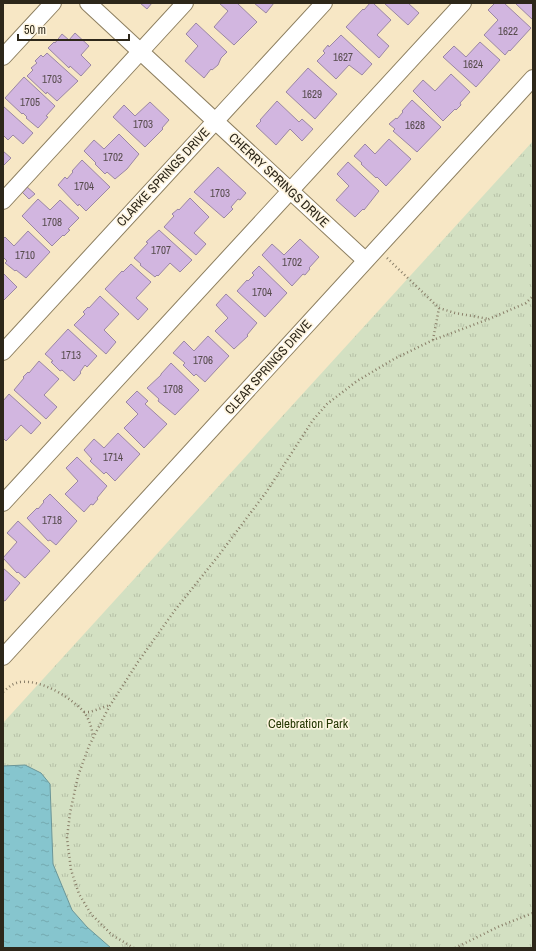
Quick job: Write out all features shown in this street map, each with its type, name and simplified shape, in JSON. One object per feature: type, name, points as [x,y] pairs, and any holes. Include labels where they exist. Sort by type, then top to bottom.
[{"type":"street","points":[[3,57],[53,3]]},
{"type":"street","name":"CHERRY SPRINGS DRIVE","points":[[88,3],[290,191],[371,254]]},
{"type":"street","points":[[3,201],[185,3]]},
{"type":"street","name":"CLARKE SPRINGS DRIVE","points":[[3,352],[324,3]]},
{"type":"street","points":[[3,503],[463,3]]},
{"type":"street","name":"CLEAR SPRINGS DRIVE","points":[[3,657],[533,78]]},
{"type":"path","points":[[371,254],[439,308],[455,313],[489,319]]},
{"type":"path","points":[[134,948],[112,935],[91,914],[79,894],[71,870],[67,838],[70,812],[78,776],[89,746],[111,705],[138,662],[171,615],[219,556],[267,491],[313,420],[327,404],[357,382],[394,359],[433,340],[526,303],[533,296]]},
{"type":"path","points":[[433,340],[439,308]]},
{"type":"path","points":[[3,692],[12,685],[22,682],[32,682],[54,690],[84,712],[90,723],[94,737]]},
{"type":"path","points":[[84,712],[90,712],[111,705]]},
{"type":"path","points":[[456,948],[500,926],[533,913]]},
{"type":"green space","name":"Celebration Park","points":[[533,141],[533,948],[3,948],[3,723]]},
{"type":"water","points":[[25,765],[41,773],[50,784],[53,864],[72,910],[87,927],[111,948],[3,948],[3,766]]},
{"type":"building","points":[[140,3],[152,3],[147,9]]},
{"type":"building","points":[[219,3],[237,3],[257,22],[234,45],[214,27],[228,11]]},
{"type":"building","points":[[254,3],[274,3],[266,13]]},
{"type":"building","points":[[370,3],[373,3],[391,20],[377,35],[389,46],[379,58],[346,27]]},
{"type":"building","points":[[384,3],[408,3],[419,13],[408,25]]},
{"type":"building","points":[[495,3],[504,3],[531,28],[505,55],[484,35],[498,20],[488,10]]},
{"type":"building","points":[[515,3],[533,3],[533,20]]},
{"type":"building","points":[[196,23],[227,52],[221,58],[218,65],[212,70],[211,69],[204,78],[185,61],[198,46],[186,34]]},
{"type":"building","points":[[75,33],[89,46],[81,55],[91,65],[81,76],[70,66],[69,68],[48,48],[54,42],[55,43],[62,34],[69,40]]},
{"type":"building","points":[[341,35],[372,64],[362,75],[349,65],[336,79],[317,61],[325,53],[323,51],[328,45],[329,47]]},
{"type":"building","points":[[480,42],[500,60],[476,87],[443,57],[454,46],[466,57]]},
{"type":"building","points":[[47,53],[78,81],[57,101],[47,92],[46,94],[27,76],[33,70],[31,68],[37,63],[35,61],[41,55],[43,57]]},
{"type":"building","points":[[308,68],[337,94],[315,119],[286,92]]},
{"type":"building","points":[[451,74],[470,92],[460,103],[461,105],[443,121],[413,91],[423,80],[435,91]]},
{"type":"building","points":[[24,77],[55,106],[38,128],[5,98]]},
{"type":"building","points":[[412,100],[441,127],[417,152],[393,131],[395,129],[389,124],[396,118],[397,119]]},
{"type":"building","points":[[277,101],[299,122],[302,119],[313,129],[302,141],[290,129],[276,145],[256,126]]},
{"type":"building","points":[[150,102],[169,120],[162,128],[163,129],[145,147],[113,117],[124,105],[135,116]]},
{"type":"building","points":[[3,106],[33,133],[23,144],[13,135],[8,140],[3,135]]},
{"type":"building","points":[[119,134],[139,154],[127,169],[115,179],[107,172],[105,174],[84,151],[94,140],[104,149]]},
{"type":"building","points":[[389,139],[411,159],[386,186],[354,156],[365,144],[375,154]]},
{"type":"building","points":[[3,151],[11,158],[3,166]]},
{"type":"building","points":[[82,160],[110,187],[86,211],[79,204],[78,206],[58,185],[65,177],[67,179]]},
{"type":"building","points":[[348,162],[379,191],[364,210],[363,209],[355,217],[336,200],[349,186],[337,174]]},
{"type":"building","points":[[218,167],[246,193],[240,200],[238,199],[231,207],[233,209],[224,218],[194,192]]},
{"type":"building","points":[[26,186],[35,194],[29,199],[21,191]]},
{"type":"building","points":[[190,198],[209,217],[194,233],[206,244],[196,255],[164,227],[174,216],[172,214],[178,209],[179,210]]},
{"type":"building","points":[[38,199],[50,210],[60,200],[79,218],[68,229],[70,230],[52,246],[22,216]]},
{"type":"building","points":[[159,230],[192,260],[180,272],[170,263],[158,276],[157,275],[155,277],[134,258],[148,243],[146,242]]},
{"type":"building","points":[[28,231],[50,252],[26,278],[5,263],[7,261],[3,257],[3,239],[5,237],[14,246]]},
{"type":"building","points":[[300,239],[319,257],[305,275],[303,274],[292,286],[262,255],[272,244],[284,255]]},
{"type":"building","points":[[131,264],[151,282],[136,298],[148,309],[138,320],[105,289]]},
{"type":"building","points":[[259,266],[287,293],[265,317],[237,291],[254,275],[252,273]]},
{"type":"building","points":[[3,273],[17,287],[3,301]]},
{"type":"building","points":[[226,294],[257,323],[247,335],[248,336],[234,349],[215,331],[228,318],[216,305]]},
{"type":"building","points":[[100,296],[119,314],[104,330],[116,342],[106,354],[74,325],[85,314],[83,312]]},
{"type":"building","points":[[68,329],[97,356],[87,367],[85,365],[80,372],[81,373],[74,381],[62,370],[60,371],[51,362],[53,361],[45,354]]},
{"type":"building","points":[[208,336],[229,356],[205,382],[196,374],[194,376],[183,365],[185,363],[173,353],[184,341],[194,351]]},
{"type":"building","points":[[39,361],[59,379],[44,395],[57,407],[46,419],[14,390],[24,378],[23,377],[28,372],[29,373]]},
{"type":"building","points":[[171,363],[199,390],[175,415],[158,401],[159,399],[147,388]]},
{"type":"building","points":[[137,391],[148,401],[145,404],[167,424],[144,448],[124,428],[138,414],[126,402]]},
{"type":"building","points":[[9,394],[41,423],[31,434],[21,425],[6,441],[3,438],[3,401]]},
{"type":"building","points":[[118,433],[140,454],[115,481],[106,472],[104,474],[90,461],[92,459],[84,450],[94,439],[104,448]]},
{"type":"building","points":[[77,457],[107,486],[93,505],[91,504],[84,512],[65,494],[78,481],[66,468]]},
{"type":"building","points":[[50,494],[77,521],[56,545],[50,540],[48,541],[27,518],[37,508],[38,509]]},
{"type":"building","points":[[18,521],[50,551],[25,578],[18,572],[17,573],[3,558],[17,542],[7,533]]},
{"type":"building","points":[[3,568],[20,583],[5,601],[3,600]]}]
